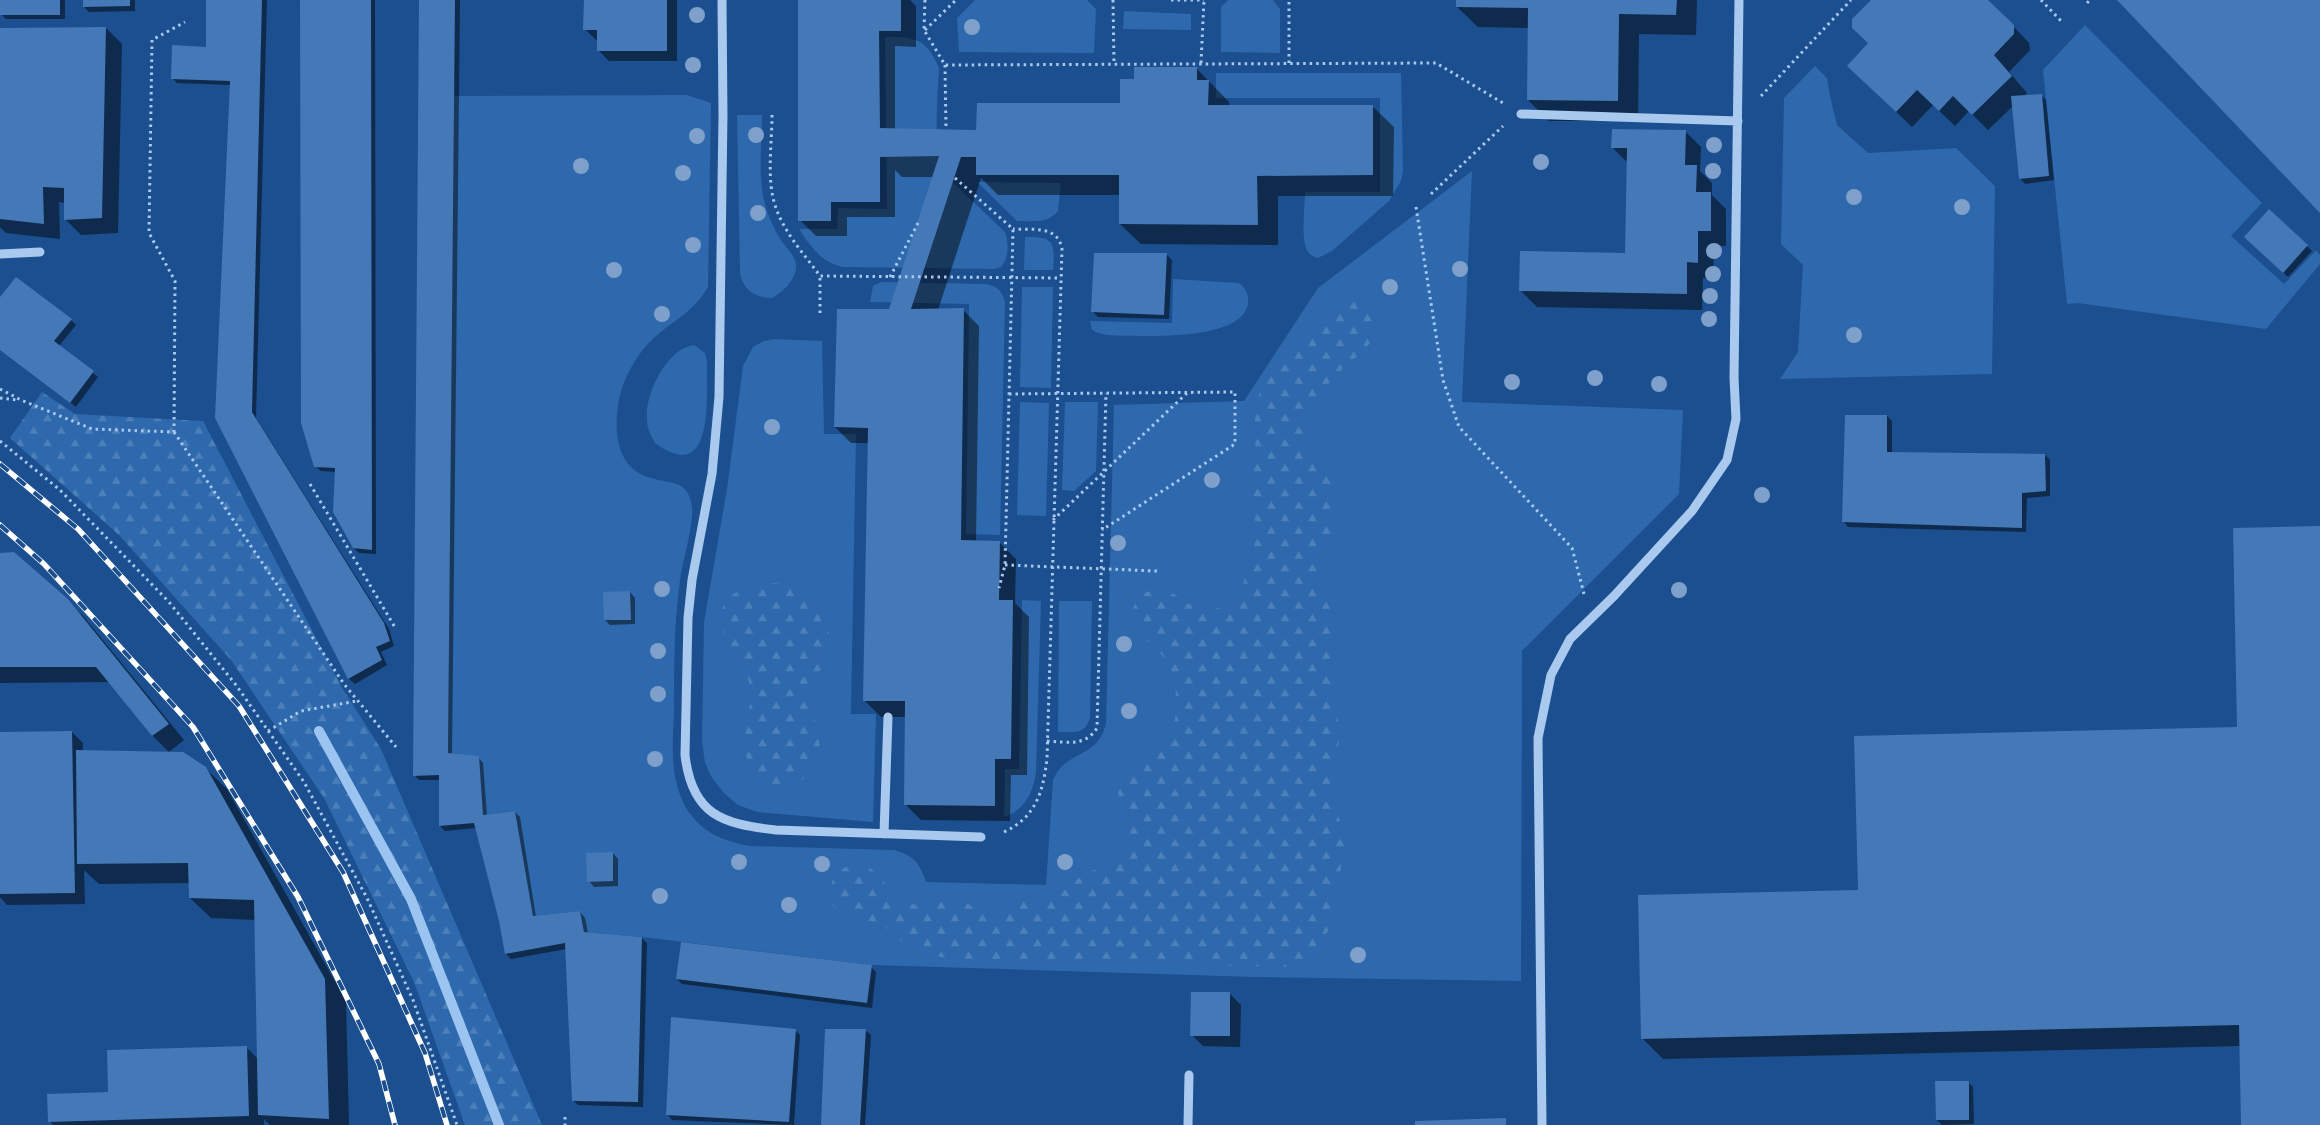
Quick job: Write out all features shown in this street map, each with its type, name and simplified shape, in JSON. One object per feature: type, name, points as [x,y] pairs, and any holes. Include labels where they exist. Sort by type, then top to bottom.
[{"type":"lane","points":[[722,0],[723,115],[719,397],[712,474],[692,580],[688,618],[685,755],[688,777],[696,796],[710,811],[726,821],[745,827],[776,830],[981,837]]},
{"type":"lane","points":[[1542,1125],[1538,738],[1551,675],[1570,639],[1692,511],[1727,460],[1736,420],[1734,378],[1740,0]]},
{"type":"lane","points":[[1520,113],[1738,121]]},
{"type":"lane","points":[[0,254],[40,252]]},
{"type":"lane","points":[[884,834],[888,717]]},
{"type":"lane","points":[[1188,1125],[1189,1075]]},
{"type":"path","points":[[925,0],[924,30],[945,64],[946,130]]},
{"type":"path","points":[[924,30],[956,0]]},
{"type":"path","points":[[1113,0],[1114,63]]},
{"type":"path","points":[[1171,0],[1204,0],[1201,63]]},
{"type":"path","points":[[1289,0],[1289,63]]},
{"type":"path","points":[[1738,121],[1852,0]]},
{"type":"path","points":[[2041,0],[2063,23]]},
{"type":"path","points":[[185,22],[152,40],[149,233],[175,282],[174,432],[344,684],[396,746]]},
{"type":"path","points":[[945,64],[1436,63],[1520,113],[1431,194]]},
{"type":"path","points":[[772,115],[771,177],[775,207],[787,232],[820,276],[820,313]]},
{"type":"path","points":[[955,178],[1013,230],[1044,230],[1052,232],[1057,236],[1062,249],[1047,741],[1044,781],[1038,800],[1028,816],[1017,826],[1001,834],[981,837]]},
{"type":"path","points":[[1416,207],[1443,380],[1459,427],[1572,548],[1590,619]]},
{"type":"path","points":[[890,277],[918,223]]},
{"type":"path","points":[[999,588],[1005,565],[1013,230]]},
{"type":"path","points":[[820,276],[1061,278]]},
{"type":"path","points":[[0,389],[21,400],[92,429],[174,432]]},
{"type":"path","points":[[1053,521],[1189,392]]},
{"type":"path","points":[[1009,394],[1236,392],[1235,444],[1102,530]]},
{"type":"path","points":[[1047,741],[1076,743],[1084,741],[1092,736],[1097,728],[1106,393]]},
{"type":"path","points":[[0,398],[21,400]]},
{"type":"path","points":[[0,441],[60,490],[169,602],[236,685],[304,782],[367,898],[413,1000],[457,1125]]},
{"type":"path","points":[[310,484],[396,629]]},
{"type":"path","points":[[1005,565],[1157,572]]},
{"type":"path","points":[[268,731],[301,711],[358,701]]},
{"type":"path","points":[[565,1116],[565,1125]]},
{"type":"green space","points":[[975,0],[1087,0],[1096,9],[1094,53],[959,52],[957,18]]},
{"type":"green space","points":[[1228,0],[1273,0],[1280,9],[1280,53],[1221,52],[1221,7]]},
{"type":"green space","points":[[1124,11],[1191,14],[1191,30],[1123,29]]},
{"type":"green space","points":[[2085,25],[2262,203],[2231,236],[2284,284],[2316,250],[2320,255],[2320,264],[2266,329],[2078,303],[2067,304],[2043,70]]},
{"type":"green space","points":[[885,37],[919,41],[929,50],[934,58],[939,68],[937,139],[940,165],[944,174],[1005,232],[1008,250],[1006,259],[1001,267],[994,269],[843,267],[835,265],[817,253],[799,229],[837,229],[838,208],[887,209]]},
{"type":"green space","points":[[1815,66],[1827,78],[1837,125],[1868,153],[1956,148],[1995,186],[1992,374],[1780,379],[1798,352],[1803,265],[1781,244],[1784,98]]},
{"type":"green space","points":[[1216,73],[1401,73],[1403,172],[1401,181],[1389,201],[1332,251],[1318,258],[1310,255],[1306,248],[1304,236],[1305,192],[1380,192],[1380,98],[1216,98]]},
{"type":"green space","points":[[687,95],[711,103],[708,287],[691,309],[656,336],[637,358],[623,386],[617,416],[620,448],[630,465],[648,477],[681,486],[687,492],[692,504],[691,525],[680,580],[675,630],[673,756],[678,790],[691,815],[703,828],[732,842],[749,846],[894,850],[906,854],[915,861],[926,882],[1046,885],[1053,780],[1066,763],[1096,743],[1102,735],[1106,723],[1114,405],[1244,401],[1318,288],[1472,171],[1462,402],[1683,410],[1679,494],[1522,651],[1521,981],[1254,977],[872,965],[642,937],[584,932],[580,911],[533,916],[515,811],[483,815],[448,753],[454,96]]},
{"type":"green space","points":[[737,115],[762,115],[761,174],[763,197],[774,228],[792,255],[796,265],[792,280],[781,292],[772,298],[755,295],[751,292],[744,284],[740,273]]},
{"type":"green space","points":[[977,182],[1061,183],[1058,211],[1045,220],[1017,221]]},
{"type":"green space","points":[[1025,237],[1042,238],[1051,243],[1054,253],[1053,270],[1024,270]]},
{"type":"green space","points":[[1173,279],[1239,283],[1244,287],[1248,303],[1243,314],[1233,322],[1219,328],[1185,335],[1122,336],[1097,333],[1092,330],[1090,321],[1172,323]]},
{"type":"green space","points":[[881,282],[987,284],[997,288],[1002,295],[1005,302],[1000,535],[966,534],[969,304],[870,302],[873,286]]},
{"type":"green space","points":[[1022,287],[1053,287],[1051,388],[1020,387]]},
{"type":"green space","points":[[1362,297],[1373,304],[1376,309],[1378,325],[1375,334],[1365,349],[1337,374],[1320,394],[1305,424],[1304,438],[1312,457],[1333,484],[1338,508],[1322,560],[1320,581],[1336,627],[1337,643],[1332,691],[1340,736],[1332,767],[1331,780],[1333,800],[1343,831],[1344,848],[1331,922],[1320,945],[1311,955],[1300,962],[1284,967],[965,960],[919,952],[905,945],[882,925],[846,916],[839,912],[833,906],[831,897],[832,882],[841,870],[858,864],[867,866],[875,872],[894,895],[902,901],[917,905],[954,900],[987,912],[998,910],[1023,899],[1055,895],[1066,889],[1084,874],[1110,867],[1124,859],[1131,841],[1130,832],[1120,805],[1119,787],[1121,781],[1124,776],[1154,754],[1163,744],[1176,716],[1174,684],[1170,669],[1163,656],[1136,627],[1133,612],[1134,606],[1141,596],[1158,590],[1170,592],[1191,605],[1208,610],[1224,606],[1236,596],[1244,581],[1256,533],[1250,491],[1255,464],[1255,419],[1260,391],[1271,372],[1297,344],[1345,302]]},
{"type":"green space","points":[[775,339],[822,341],[824,434],[856,434],[851,714],[876,714],[873,822],[757,812],[738,805],[724,793],[712,778],[705,763],[702,742],[704,622],[727,489],[743,366],[753,347],[764,341]]},
{"type":"green space","points":[[694,345],[705,353],[707,361],[704,431],[698,445],[689,454],[675,454],[655,443],[651,435],[647,420],[649,398],[653,386],[666,363],[684,348]]},
{"type":"green space","points":[[42,392],[75,414],[203,421],[341,686],[381,749],[542,1125],[465,1125],[414,982],[324,798],[231,660],[120,536],[10,438]]},
{"type":"green space","points":[[1020,402],[1049,403],[1046,516],[1017,515]]},
{"type":"green space","points":[[1065,402],[1098,402],[1096,471],[1074,491],[1062,490]]},
{"type":"green space","points":[[760,582],[782,584],[807,594],[823,613],[829,636],[824,662],[810,694],[810,705],[819,738],[819,752],[808,774],[800,782],[790,787],[784,787],[765,780],[753,770],[747,759],[745,734],[750,695],[749,682],[726,639],[722,627],[721,617],[727,600],[746,587]]},
{"type":"green space","points":[[1022,600],[1041,601],[1036,772],[1033,787],[1027,800],[1017,810],[1004,817],[1005,769],[1019,769]]},
{"type":"green space","points":[[1059,601],[1092,601],[1090,717],[1086,727],[1074,732],[1058,732]]},
{"type":"building","points":[[0,0],[60,0],[60,15],[0,15]]},
{"type":"building","points":[[83,0],[130,0],[130,6],[83,7]]},
{"type":"building","points":[[206,0],[262,0],[252,412],[384,623],[390,641],[376,647],[382,660],[348,679],[215,418],[230,81],[171,79],[172,45],[206,47]]},
{"type":"building","points":[[300,0],[371,0],[372,550],[353,548],[333,512],[335,468],[314,467],[301,423]]},
{"type":"building","points":[[419,0],[455,0],[448,753],[479,756],[483,815],[515,811],[533,916],[580,911],[584,932],[642,937],[638,1102],[572,1101],[565,943],[505,954],[499,921],[474,823],[439,826],[439,775],[413,776]]},
{"type":"building","points":[[584,0],[667,0],[667,51],[597,51],[597,30],[583,30]]},
{"type":"building","points":[[798,0],[901,0],[901,31],[879,31],[880,128],[976,130],[977,103],[1120,103],[1120,79],[1134,79],[1134,67],[1197,67],[1197,80],[1209,80],[1208,105],[1373,105],[1373,175],[1257,176],[1258,225],[1119,224],[1119,175],[976,175],[976,157],[961,157],[911,309],[964,308],[961,540],[1000,541],[999,600],[1013,600],[1011,759],[995,759],[995,806],[904,805],[905,701],[863,701],[868,428],[834,427],[837,309],[889,309],[939,156],[880,157],[880,202],[831,202],[831,221],[798,221]]},
{"type":"building","points":[[1456,0],[1677,0],[1676,15],[1619,14],[1618,101],[1527,100],[1528,8],[1456,7]]},
{"type":"building","points":[[1871,0],[1988,0],[2014,25],[2014,34],[1994,55],[2012,76],[1972,115],[1953,96],[1939,111],[1917,90],[1896,112],[1847,66],[1868,43],[1852,28],[1852,19]]},
{"type":"building","points":[[2117,0],[2320,0],[2320,213]]},
{"type":"building","points":[[106,27],[102,218],[64,220],[64,188],[43,187],[44,224],[0,219],[0,28]]},
{"type":"building","points":[[2042,94],[2049,176],[2019,179],[2011,96]]},
{"type":"building","points":[[1612,129],[1686,130],[1685,165],[1697,165],[1696,192],[1711,192],[1711,231],[1698,231],[1698,263],[1687,262],[1687,294],[1519,291],[1520,251],[1625,253],[1627,148],[1611,148]]},
{"type":"building","points":[[2269,209],[2308,245],[2283,273],[2244,237]]},
{"type":"building","points":[[1094,253],[1167,253],[1164,315],[1091,312]]},
{"type":"building","points":[[16,277],[72,319],[54,341],[94,371],[70,403],[0,350],[0,297]]},
{"type":"building","points":[[1845,415],[1887,415],[1887,452],[2045,454],[2046,491],[2022,493],[2022,528],[1842,522]]},
{"type":"building","points":[[2320,526],[2320,1125],[2241,1125],[2239,1025],[1641,1039],[1638,895],[1858,890],[1854,736],[2237,727],[2233,528]]},
{"type":"building","points":[[14,552],[68,599],[169,724],[152,736],[96,667],[0,667],[0,553]]},
{"type":"building","points":[[630,591],[631,620],[604,620],[603,592]]},
{"type":"building","points":[[72,731],[75,893],[0,894],[0,732]]},
{"type":"building","points":[[76,750],[183,752],[206,767],[325,979],[329,1119],[258,1115],[254,900],[189,898],[188,863],[77,864]]},
{"type":"building","points":[[613,852],[613,881],[587,882],[586,853]]},
{"type":"building","points":[[681,942],[872,965],[867,1003],[676,979]]},
{"type":"building","points":[[1191,992],[1230,992],[1230,1036],[1190,1036]]},
{"type":"building","points":[[671,1017],[796,1029],[789,1122],[666,1115]]},
{"type":"building","points":[[825,1029],[866,1029],[860,1125],[821,1125]]},
{"type":"building","points":[[247,1046],[249,1116],[48,1122],[47,1094],[108,1092],[107,1050]]},
{"type":"building","points":[[1935,1081],[1969,1081],[1969,1120],[1936,1120]]},
{"type":"building","points":[[1506,1118],[1506,1125],[1415,1125],[1415,1121]]},
{"type":"waterway","points":[[319,731],[411,899],[499,1125]]},
{"type":"railway","points":[[0,464],[78,529],[239,706],[343,872],[425,1053],[447,1125]]},
{"type":"railway","points":[[0,525],[44,564],[193,727],[298,897],[379,1064],[395,1125]]}]
